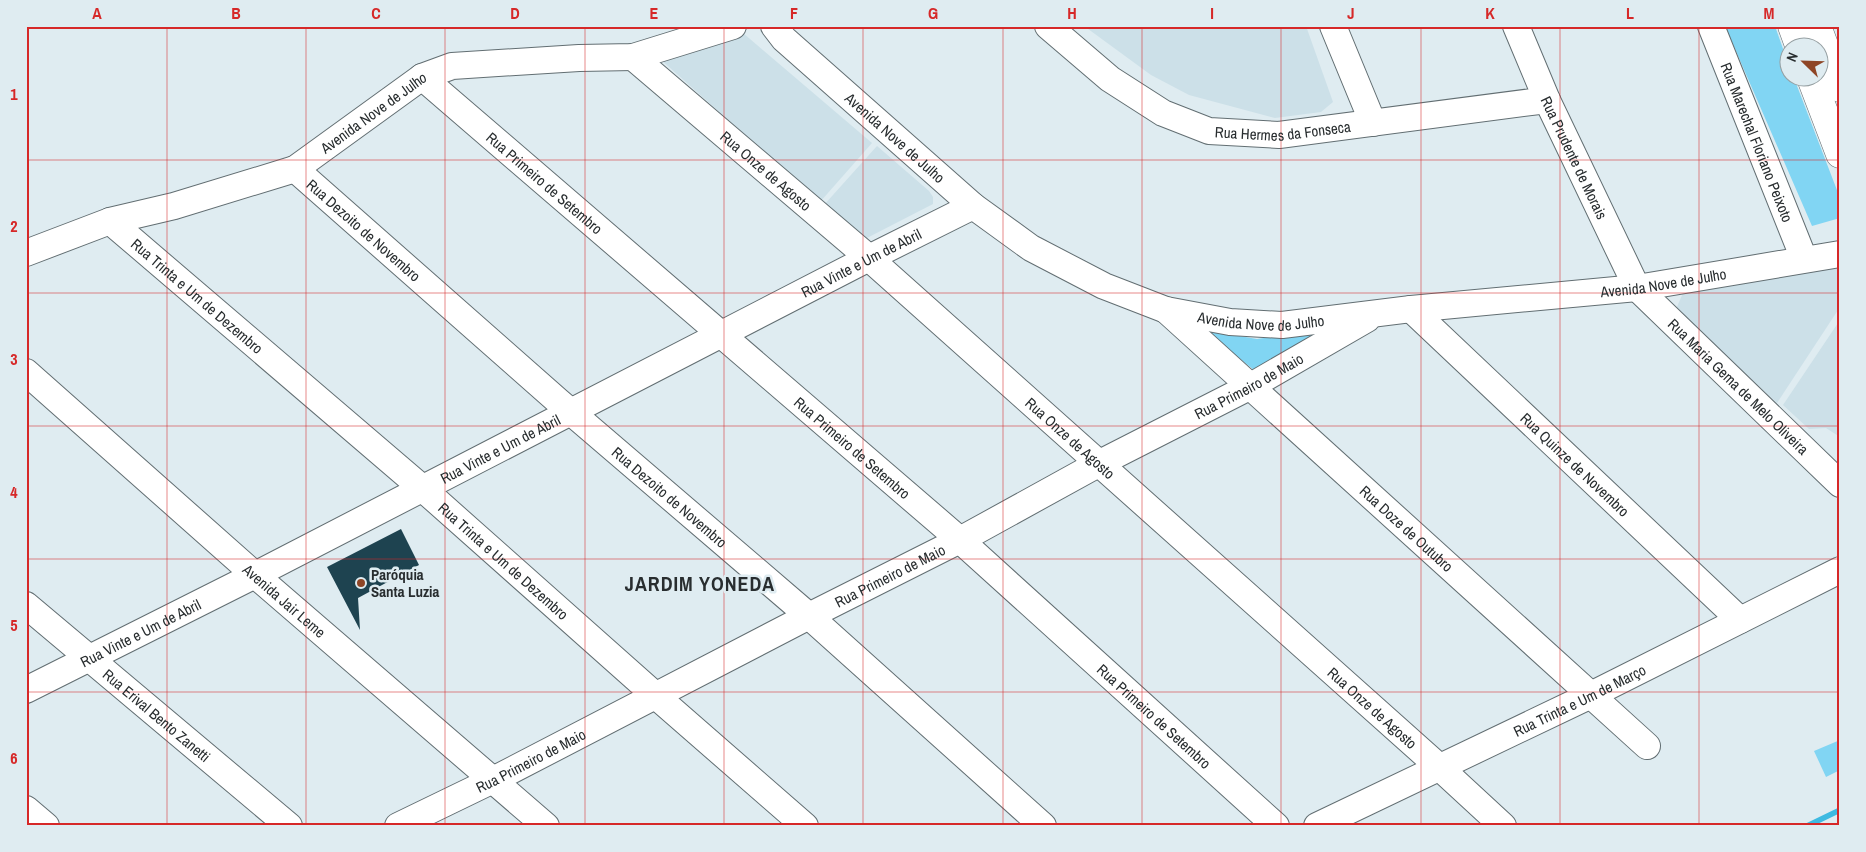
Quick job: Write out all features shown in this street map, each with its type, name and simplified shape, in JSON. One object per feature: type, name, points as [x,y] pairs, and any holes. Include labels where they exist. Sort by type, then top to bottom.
[{"type":"main road","points":[[1792,26],[1796,38]]},
{"type":"main road","points":[[1817,26],[1840,88]]},
{"type":"main road","points":[[1815,88],[1840,154]]},
{"type":"street","name":"Avenida Nove de Julho","points":[[26,253],[110,220],[174,206],[295,169],[422,77],[452,66],[579,58],[633,57],[733,26]]},
{"type":"street","name":"Avenida Nove de Julho","points":[[774,26],[784,38],[973,206],[1031,248],[1104,286],[1166,310],[1230,322],[1282,325],[1411,309],[1637,288],[1840,254]]},
{"type":"street","name":"Rua Hermes da Fonseca","points":[[1048,26],[1110,79],[1163,113],[1208,131],[1278,135],[1547,100]]},
{"type":"street","points":[[1333,26],[1373,123]]},
{"type":"street","name":"Rua Prudente de Morais","points":[[1516,26],[1547,100],[1637,288]]},
{"type":"street","name":"Rua Marechal Floriano Peixoto","points":[[1711,26],[1804,259]]},
{"type":"street","name":"Rua Onze de Agosto","points":[[633,57],[869,258],[1503,826]]},
{"type":"street","name":"Rua Primeiro de Setembro","points":[[422,77],[960,540],[1276,826]]},
{"type":"street","name":"Rua Dezoito de Novembro","points":[[295,169],[809,616],[1043,826]]},
{"type":"street","name":"Rua Vinte e Um de Abril","points":[[26,690],[255,575],[973,206]]},
{"type":"street","name":"Rua Trinta e Um de Dezembro","points":[[110,220],[422,488],[805,826]]},
{"type":"street","name":"Rua Maria Gema de Melo Oliveira","points":[[1637,288],[1840,484]]},
{"type":"street","name":"Rua Quinze de Novembro","points":[[1411,309],[1740,620]]},
{"type":"street","name":"Rua Doze de Outubro","points":[[1166,310],[1647,746]]},
{"type":"street","name":"Rua Primeiro de Maio","points":[[398,826],[493,780],[960,540],[1098,464],[1251,386],[1376,314]]},
{"type":"street","name":"Avenida Jair Leme","points":[[26,372],[255,575],[546,826]]},
{"type":"street","name":"Rua Trinta e Um de Março","points":[[1317,826],[1438,766],[1591,695],[1840,570]]},
{"type":"street","name":"Rua Erival Bento Zanetti","points":[[26,605],[289,826]]},
{"type":"street","points":[[26,809],[46,826]]},
{"type":"shaded area","points":[[1084,26],[1306,26],[1333,102],[1321,112],[1275,118],[1189,95],[1151,75]]},
{"type":"shaded area","points":[[1725,26],[1775,26],[1779,38],[1778,88],[1798,88],[1840,198],[1840,218],[1812,226]]},
{"type":"shaded area","points":[[743,33],[872,143],[820,202],[659,58]]},
{"type":"shaded area","points":[[877,146],[929,191],[933,197],[933,204],[865,239],[824,205]]},
{"type":"shaded area","points":[[1840,267],[1840,307],[1777,403],[1676,309],[1683,293]]},
{"type":"shaded area","points":[[1840,320],[1840,437],[1826,428],[1809,429],[1783,405]]},
{"type":"shaded area","points":[[1335,327],[1254,370],[1204,330],[1257,339]]},
{"type":"shaded area","points":[[1840,740],[1840,770],[1826,777],[1814,751]]},
{"type":"building","name":"Paróquia Santa Luzia","points":[[401,529],[419,565],[358,598],[360,630],[327,567]]},
{"type":"waterway","points":[[1807,826],[1840,810]]},
{"type":"place","name":"Paróquia Santa Luzia","points":[[361,583]]},
{"type":"district","name":"JARDIM YONEDA","points":[[700,583]]}]
